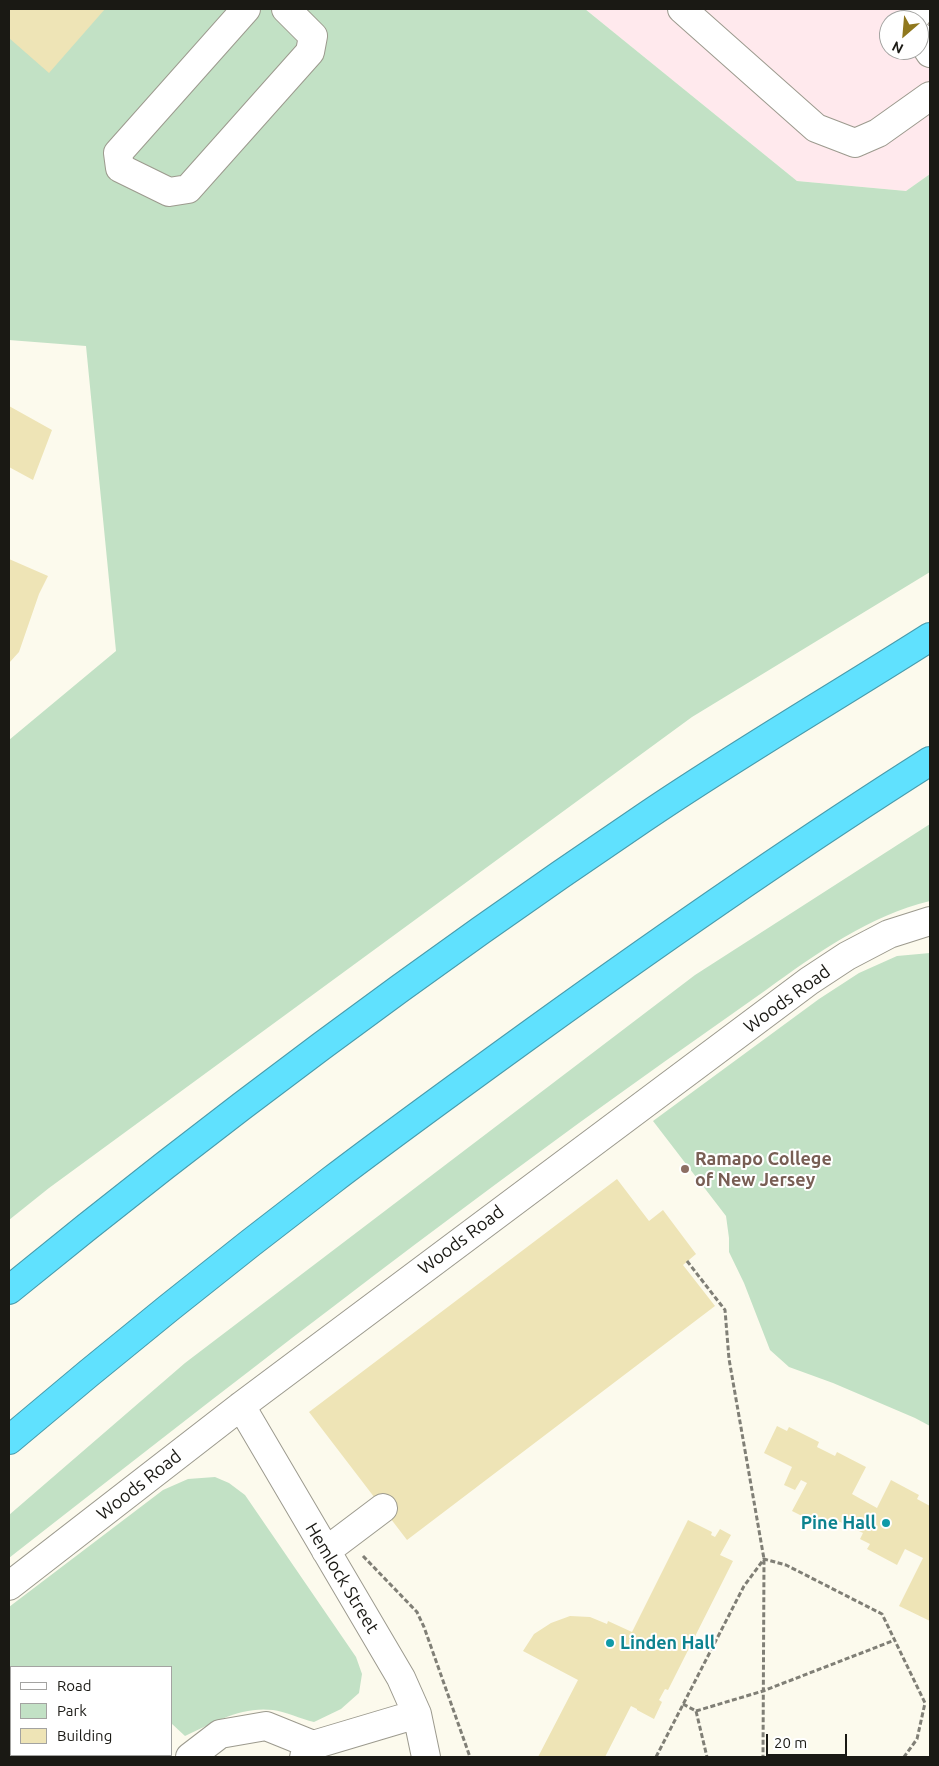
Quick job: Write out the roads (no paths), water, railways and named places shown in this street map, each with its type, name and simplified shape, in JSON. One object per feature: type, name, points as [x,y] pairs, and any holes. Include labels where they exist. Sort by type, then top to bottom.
[{"type":"highway","points":[[9,1290],[148,1179],[254,1098],[497,920],[642,818],[930,637]]},
{"type":"highway","points":[[9,1440],[225,1264],[331,1181],[440,1100],[738,887],[930,761]]},
{"type":"street","points":[[246,9],[118,153],[120,168],[169,192],[188,189],[310,52],[313,36],[286,9]]},
{"type":"street","points":[[682,9],[816,128],[855,143],[878,133],[930,96]]},
{"type":"street","name":"Woods Road","points":[[9,1586],[241,1406],[809,981],[847,956],[889,934],[930,921]]},
{"type":"street","name":"Hemlock Street","points":[[241,1406],[336,1544],[417,1714],[426,1757]]},
{"type":"street","points":[[336,1544],[383,1508]]},
{"type":"street","points":[[190,1757],[220,1734],[266,1726],[308,1751],[417,1714]]},
{"type":"place","name":"Ramapo College of New Jersey","points":[[685,1169]]},
{"type":"place","name":"Pine Hall","points":[[886,1523]]},
{"type":"place","name":"Linden Hall","points":[[610,1643]]}]
